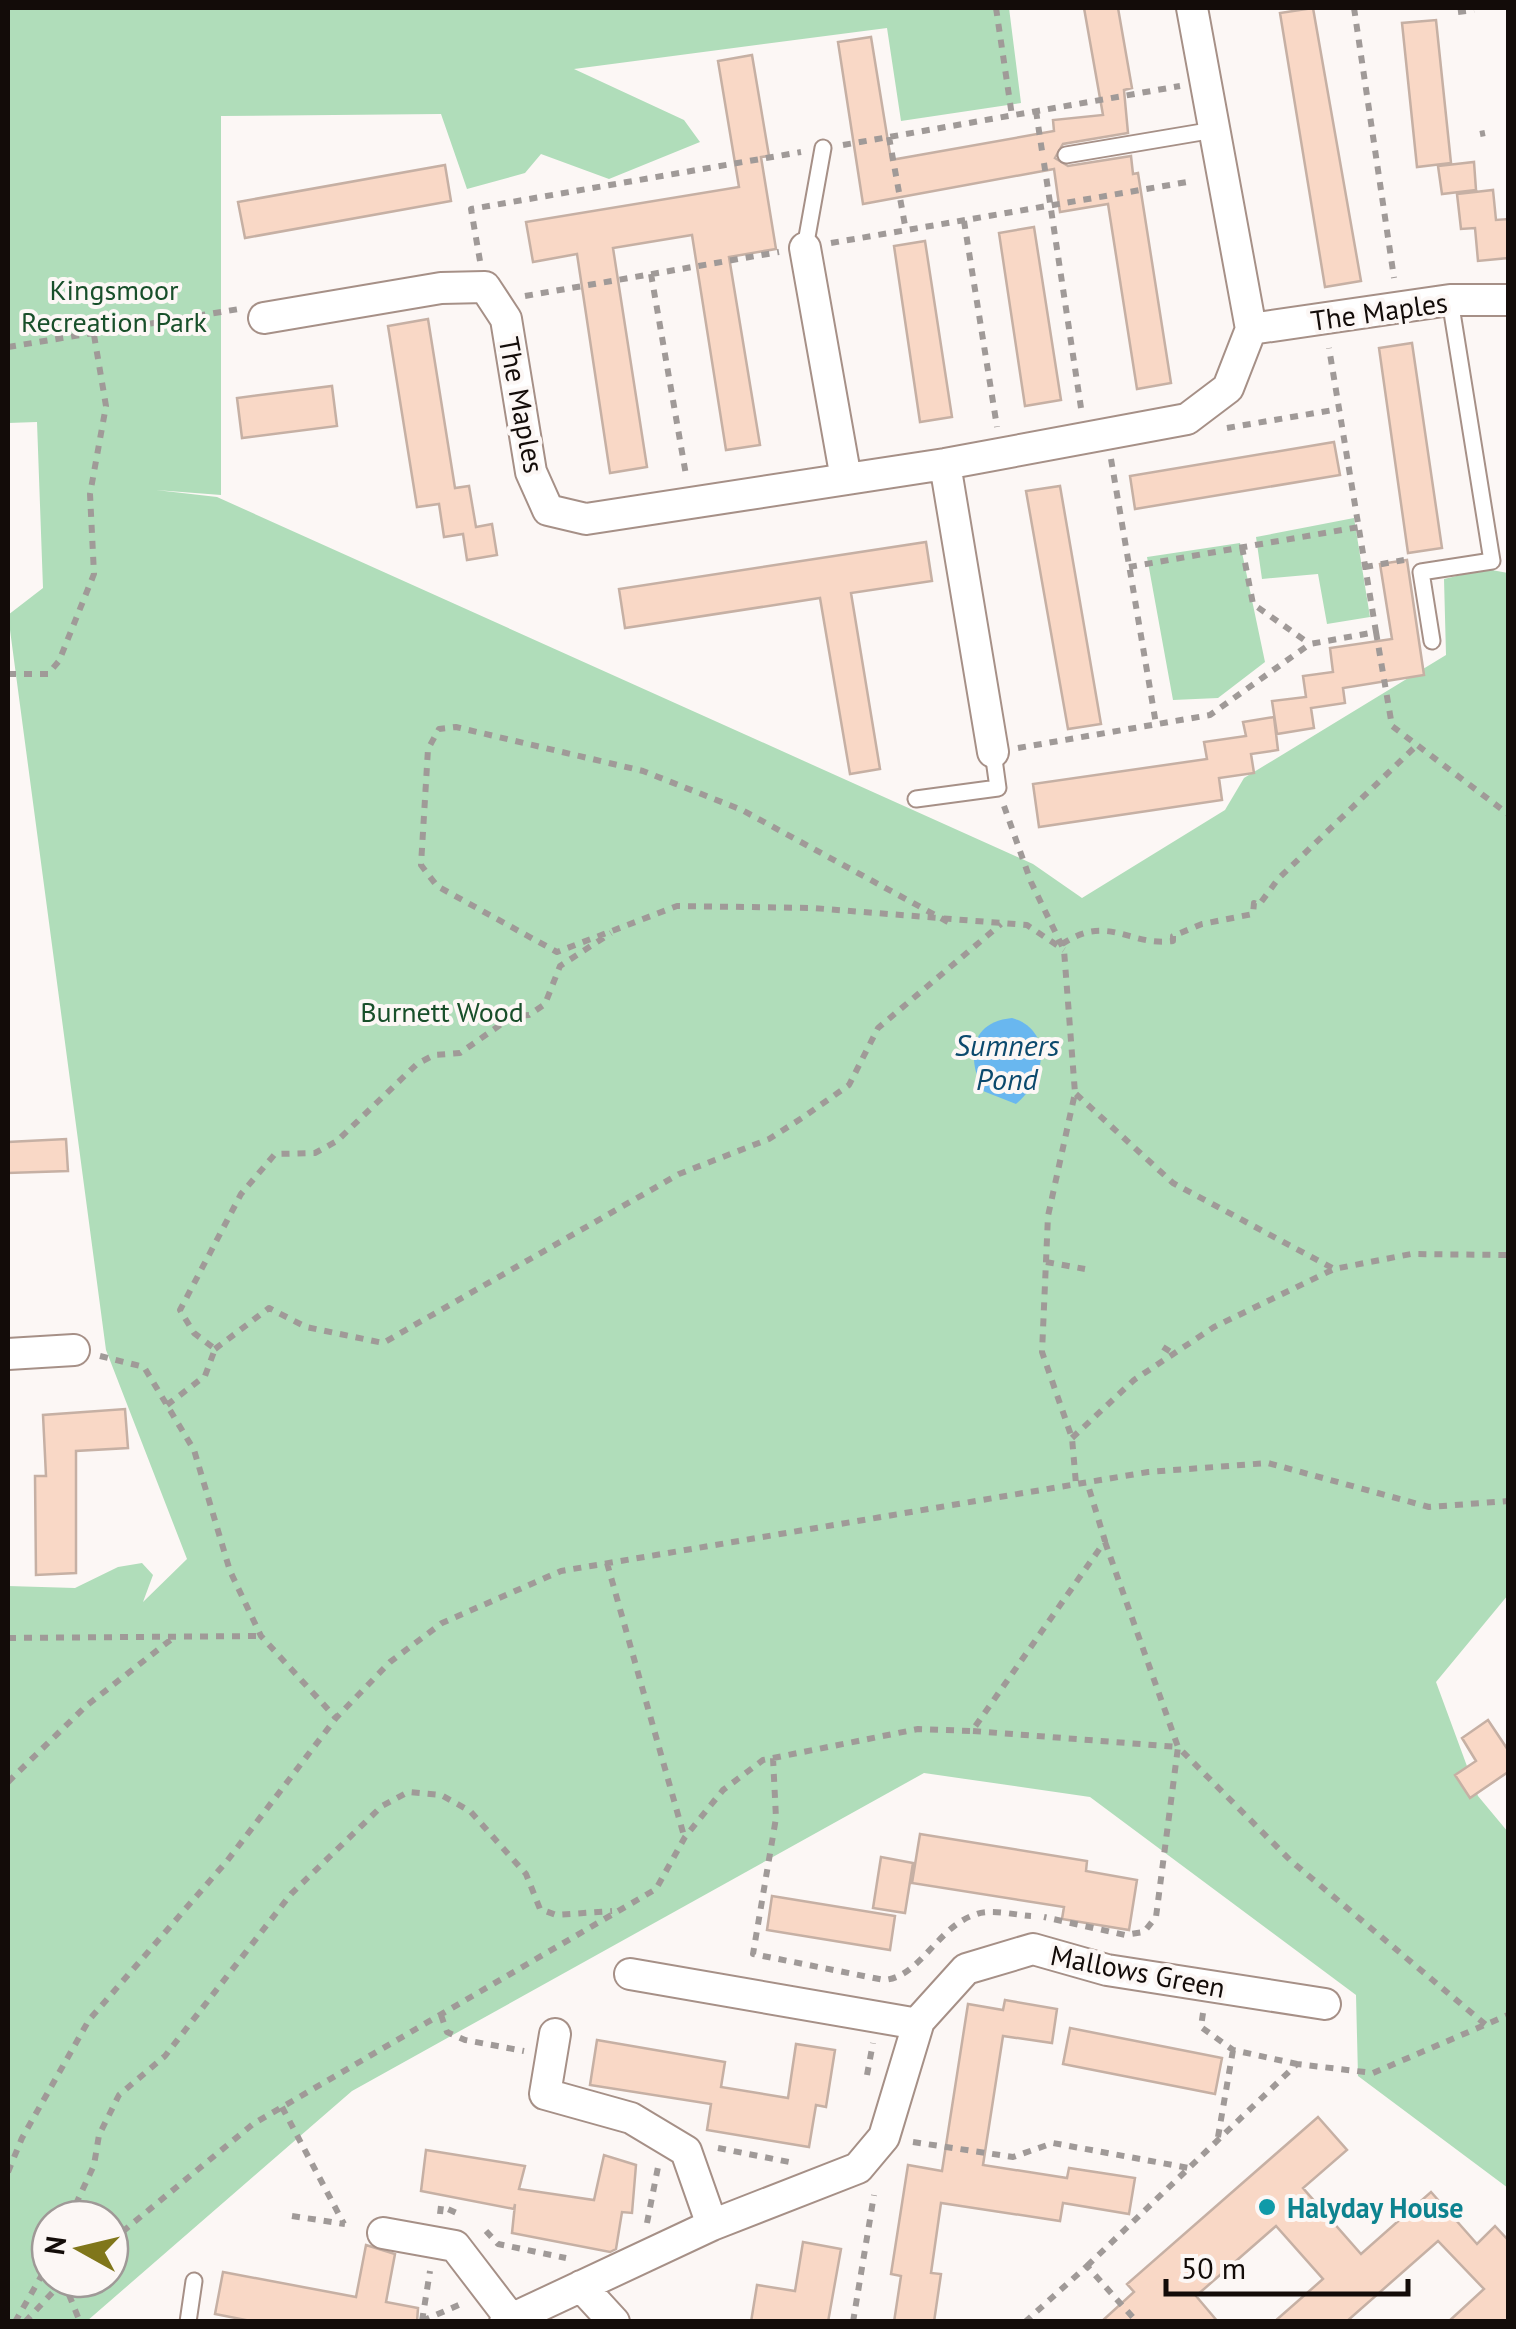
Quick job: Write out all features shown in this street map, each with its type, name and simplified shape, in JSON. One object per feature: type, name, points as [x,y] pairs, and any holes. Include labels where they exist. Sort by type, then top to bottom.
[{"type":"street","points":[[1192,8],[1250,329]]},
{"type":"street","points":[[805,248],[846,479]]},
{"type":"street","name":"The Maples","points":[[264,318],[441,288],[485,287],[506,319],[532,472],[548,510],[586,519],[945,464],[1187,418],[1228,388],[1250,329],[1450,300],[1508,300]]},
{"type":"street","points":[[945,464],[992,752]]},
{"type":"street","points":[[8,1354],[74,1350]]},
{"type":"street","name":"Mallows Green","points":[[383,2232],[456,2246],[508,2320],[712,2225],[858,2168],[884,2137],[918,2024],[966,1969],[1033,1949],[1106,1970],[1326,2004]]},
{"type":"street","points":[[630,1974],[918,2024]]},
{"type":"street","points":[[553,2045],[544,2094],[631,2118],[686,2151],[712,2225]]},
{"type":"street","points":[[581,2286],[614,2322]]},
{"type":"lane","points":[[1066,155],[1214,130]]},
{"type":"lane","points":[[805,248],[823,148]]},
{"type":"lane","points":[[1432,641],[1421,572],[1492,561],[1450,300]]},
{"type":"lane","points":[[916,800],[998,788],[992,752]]},
{"type":"lane","points":[[188,2322],[194,2282]]},
{"type":"path","points":[[996,8],[1012,116]]},
{"type":"path","points":[[1354,8],[1398,308]]},
{"type":"path","points":[[1458,12],[1474,10]]},
{"type":"path","points":[[1036,111],[1050,206],[1096,436],[1130,566],[1156,724]]},
{"type":"path","points":[[889,137],[906,230]]},
{"type":"path","points":[[494,302],[1222,176]]},
{"type":"path","points":[[964,221],[1002,454]]},
{"type":"path","points":[[651,274],[691,503]]},
{"type":"path","points":[[8,347],[241,308],[264,318]]},
{"type":"path","points":[[1324,318],[1392,726],[1508,814]]},
{"type":"path","points":[[8,674],[48,674],[59,662],[94,574],[90,494],[106,406],[94,335]]},
{"type":"path","points":[[1221,429],[1339,410]]},
{"type":"path","points":[[1130,566],[1359,528]]},
{"type":"path","points":[[1242,547],[1253,604],[1310,644]]},
{"type":"path","points":[[992,752],[1210,715],[1310,644],[1376,632]]},
{"type":"path","points":[[948,922],[742,810],[643,771],[456,727],[438,729],[428,749],[421,865],[437,886],[557,952],[677,906],[812,908],[948,922],[1027,925],[1063,947]]},
{"type":"path","points":[[1063,947],[1082,931],[1118,930],[1160,942],[1202,924],[1253,914],[1254,903],[1259,905],[1278,879],[1417,746]]},
{"type":"path","points":[[998,788],[1030,882],[1063,947],[1075,1093],[1048,1216],[1042,1352],[1072,1438],[1076,1484]]},
{"type":"path","points":[[215,1349],[194,1333],[180,1310],[241,1194],[275,1154],[315,1153],[337,1141],[416,1064],[434,1055],[460,1052],[513,1016],[529,1015],[546,1004],[560,966],[624,924]]},
{"type":"path","points":[[168,1405],[205,1376],[215,1349],[270,1308],[306,1327],[383,1343],[679,1174],[769,1139],[849,1085],[878,1028],[1001,924]]},
{"type":"path","points":[[1075,1093],[1173,1183],[1334,1269]]},
{"type":"path","points":[[1072,1438],[1134,1380],[1214,1328],[1334,1269],[1411,1254],[1508,1255]]},
{"type":"path","points":[[1046,1262],[1085,1269]]},
{"type":"path","points":[[1163,1347],[1174,1354]]},
{"type":"path","points":[[74,1350],[144,1367],[194,1450],[230,1571],[261,1636],[336,1718]]},
{"type":"path","points":[[8,2172],[89,2020],[227,1861],[336,1718],[390,1662],[442,1623],[561,1570],[1148,1472],[1268,1463],[1428,1507],[1508,1501]]},
{"type":"path","points":[[1087,1482],[1178,1747],[1290,1860],[1486,2025]]},
{"type":"path","points":[[972,1731],[1105,1541]]},
{"type":"path","points":[[607,1563],[685,1837]]},
{"type":"path","points":[[8,1638],[261,1636]]},
{"type":"path","points":[[8,1782],[86,1706],[174,1637]]},
{"type":"path","points":[[130,2226],[254,2124],[656,1889],[685,1837],[723,1790],[773,1758],[918,1728],[1178,1747]]},
{"type":"path","points":[[773,1758],[776,1818],[753,1954],[884,1980],[902,1978],[952,1928],[978,1913],[1046,1917],[1124,1936],[1144,1932],[1156,1917],[1178,1747]]},
{"type":"path","points":[[79,2199],[94,2165],[99,2135],[120,2095],[165,2056],[291,1894],[382,1806],[408,1792],[441,1795],[470,1811],[526,1874],[540,1909],[556,1915],[619,1911]]},
{"type":"path","points":[[866,2086],[884,1980]]},
{"type":"path","points":[[1208,1987],[1201,2027],[1234,2050],[1297,2064],[1373,2072],[1508,2015]]},
{"type":"path","points":[[440,2014],[447,2032],[465,2040],[553,2045]]},
{"type":"path","points":[[1218,2140],[1234,2050]]},
{"type":"path","points":[[1025,2322],[1297,2064]]},
{"type":"path","points":[[282,2107],[344,2224]]},
{"type":"path","points":[[884,2137],[1013,2157],[1054,2143],[1189,2168]]},
{"type":"path","points":[[705,2146],[808,2166]]},
{"type":"path","points":[[646,2231],[661,2152]]},
{"type":"path","points":[[853,2322],[875,2192]]},
{"type":"path","points":[[438,2223],[442,2206],[476,2220],[498,2244],[562,2260],[579,2254]]},
{"type":"path","points":[[292,2216],[383,2232]]},
{"type":"path","points":[[422,2321],[432,2262]]},
{"type":"path","points":[[1087,2266],[1137,2322]]},
{"type":"path","points":[[15,2322],[30,2296]]},
{"type":"path","points":[[25,2322],[46,2299]]},
{"type":"green space","points":[[8,8],[1009,8],[1021,103],[901,121],[887,28],[574,69],[684,120],[700,142],[609,179],[541,154],[525,173],[467,189],[441,114],[221,116],[221,495],[156,490],[217,497],[1033,864],[1082,898],[1225,810],[1244,778],[1446,655],[1444,579],[1486,569],[1508,573],[1508,1595],[1436,1682],[1478,1796],[1508,1832],[1508,2188],[1358,2076],[1356,1995],[1090,1797],[924,1773],[352,2091],[130,2284],[130,2199],[30,2199],[30,2299],[112,2299],[87,2321],[8,2322],[8,1586],[75,1588],[118,1567],[142,1563],[153,1575],[143,1602],[187,1559],[106,1350],[8,615],[43,588],[37,422],[8,423]]},
{"type":"green space","points":[[1354,518],[1370,617],[1327,624],[1318,574],[1262,579],[1256,537]]},
{"type":"green space","points":[[1240,543],[1265,662],[1218,698],[1173,700],[1147,557]]},
{"type":"water","name":"Sumners Pond","points":[[1012,1018],[1026,1024],[1035,1034],[1041,1057],[1034,1082],[1016,1104],[983,1091],[974,1054],[975,1044],[987,1026]]},
{"type":"building","points":[[1084,8],[1118,8],[1132,88],[1124,90],[1128,133],[1063,144],[1055,158],[1068,166],[1131,156],[1133,174],[1138,173],[1171,383],[1137,389],[1108,204],[1060,212],[1054,169],[863,204],[838,42],[871,37],[891,160],[1054,131],[1053,120],[1103,115]]},
{"type":"building","points":[[1313,8],[1361,281],[1325,287],[1280,13]]},
{"type":"building","points":[[1436,20],[1451,163],[1417,167],[1402,23]]},
{"type":"building","points":[[752,55],[769,156],[761,157],[776,249],[729,257],[760,445],[726,450],[692,235],[613,248],[647,467],[610,473],[577,254],[533,262],[526,222],[739,187],[718,61]]},
{"type":"building","points":[[1474,162],[1476,190],[1442,194],[1438,166]]},
{"type":"building","points":[[445,165],[451,201],[245,238],[238,202]]},
{"type":"building","points":[[1493,190],[1496,220],[1508,219],[1508,258],[1478,261],[1475,228],[1461,229],[1457,194]]},
{"type":"building","points":[[1034,227],[1061,400],[1025,406],[999,233]]},
{"type":"building","points":[[925,241],[952,417],[920,422],[894,246]]},
{"type":"building","points":[[428,319],[455,488],[469,486],[476,527],[492,524],[497,555],[467,560],[463,534],[444,537],[439,504],[417,507],[388,326]]},
{"type":"building","points":[[1412,343],[1442,548],[1408,553],[1379,348]]},
{"type":"building","points":[[332,386],[337,426],[242,438],[237,398]]},
{"type":"building","points":[[1334,442],[1340,475],[1135,509],[1130,476]]},
{"type":"building","points":[[1060,486],[1101,724],[1068,729],[1026,491]]},
{"type":"building","points":[[926,542],[932,581],[851,593],[880,769],[850,774],[820,598],[625,628],[619,589]]},
{"type":"building","points":[[1407,560],[1424,675],[1343,688],[1345,703],[1311,708],[1314,728],[1277,734],[1272,701],[1306,697],[1303,676],[1333,672],[1330,648],[1392,639],[1380,564]]},
{"type":"building","points":[[1274,717],[1278,750],[1251,754],[1254,773],[1219,778],[1222,800],[1039,827],[1033,784],[1207,759],[1204,742],[1246,736],[1243,722]]},
{"type":"building","points":[[66,1139],[68,1171],[8,1173],[8,1142]]},
{"type":"building","points":[[125,1409],[128,1448],[76,1451],[76,1573],[36,1575],[35,1476],[46,1476],[43,1415]]},
{"type":"building","points":[[1488,1720],[1508,1750],[1508,1772],[1470,1798],[1455,1775],[1476,1761],[1462,1738]]},
{"type":"building","points":[[920,1834],[1087,1861],[1086,1871],[1137,1880],[1129,1930],[1062,1919],[1064,1907],[912,1883]]},
{"type":"building","points":[[881,1857],[913,1863],[905,1913],[873,1908]]},
{"type":"building","points":[[772,1896],[895,1916],[890,1950],[767,1930]]},
{"type":"building","points":[[1005,2000],[1057,2009],[1052,2043],[1003,2036],[983,2165],[1067,2178],[1069,2168],[1135,2178],[1129,2214],[1063,2203],[1060,2221],[941,2203],[931,2273],[941,2274],[934,2322],[894,2322],[901,2276],[891,2274],[908,2165],[942,2171],[968,2004],[1003,2010]]},
{"type":"building","points":[[1070,2028],[1222,2058],[1215,2094],[1063,2064]]},
{"type":"building","points":[[597,2040],[725,2062],[721,2087],[788,2098],[796,2044],[835,2050],[826,2107],[816,2105],[809,2147],[707,2130],[711,2104],[590,2085]]},
{"type":"building","name":"Halyday House","points":[[1318,2117],[1347,2150],[1303,2188],[1361,2254],[1431,2192],[1477,2244],[1495,2226],[1508,2240],[1508,2322],[1448,2322],[1484,2289],[1438,2241],[1346,2322],[1274,2322],[1323,2279],[1276,2226],[1196,2296],[1218,2322],[1101,2322],[1134,2292],[1127,2284]]},
{"type":"building","points":[[426,2150],[525,2166],[519,2189],[594,2200],[604,2155],[636,2165],[632,2213],[622,2212],[616,2249],[610,2252],[512,2233],[515,2204],[514,2209],[421,2191]]},
{"type":"building","points":[[803,2242],[841,2249],[828,2322],[751,2322],[757,2285],[795,2291]]},
{"type":"building","points":[[366,2245],[395,2254],[386,2302],[418,2308],[417,2322],[256,2322],[215,2314],[223,2272],[356,2297]]},
{"type":"place","name":"Halyday House","points":[[1267,2207]]},
{"type":"park label","name":"Kingsmoor Recreation Park","points":[[114,305]]},
{"type":"park label","name":"Burnett Wood","points":[[442,1011]]}]
